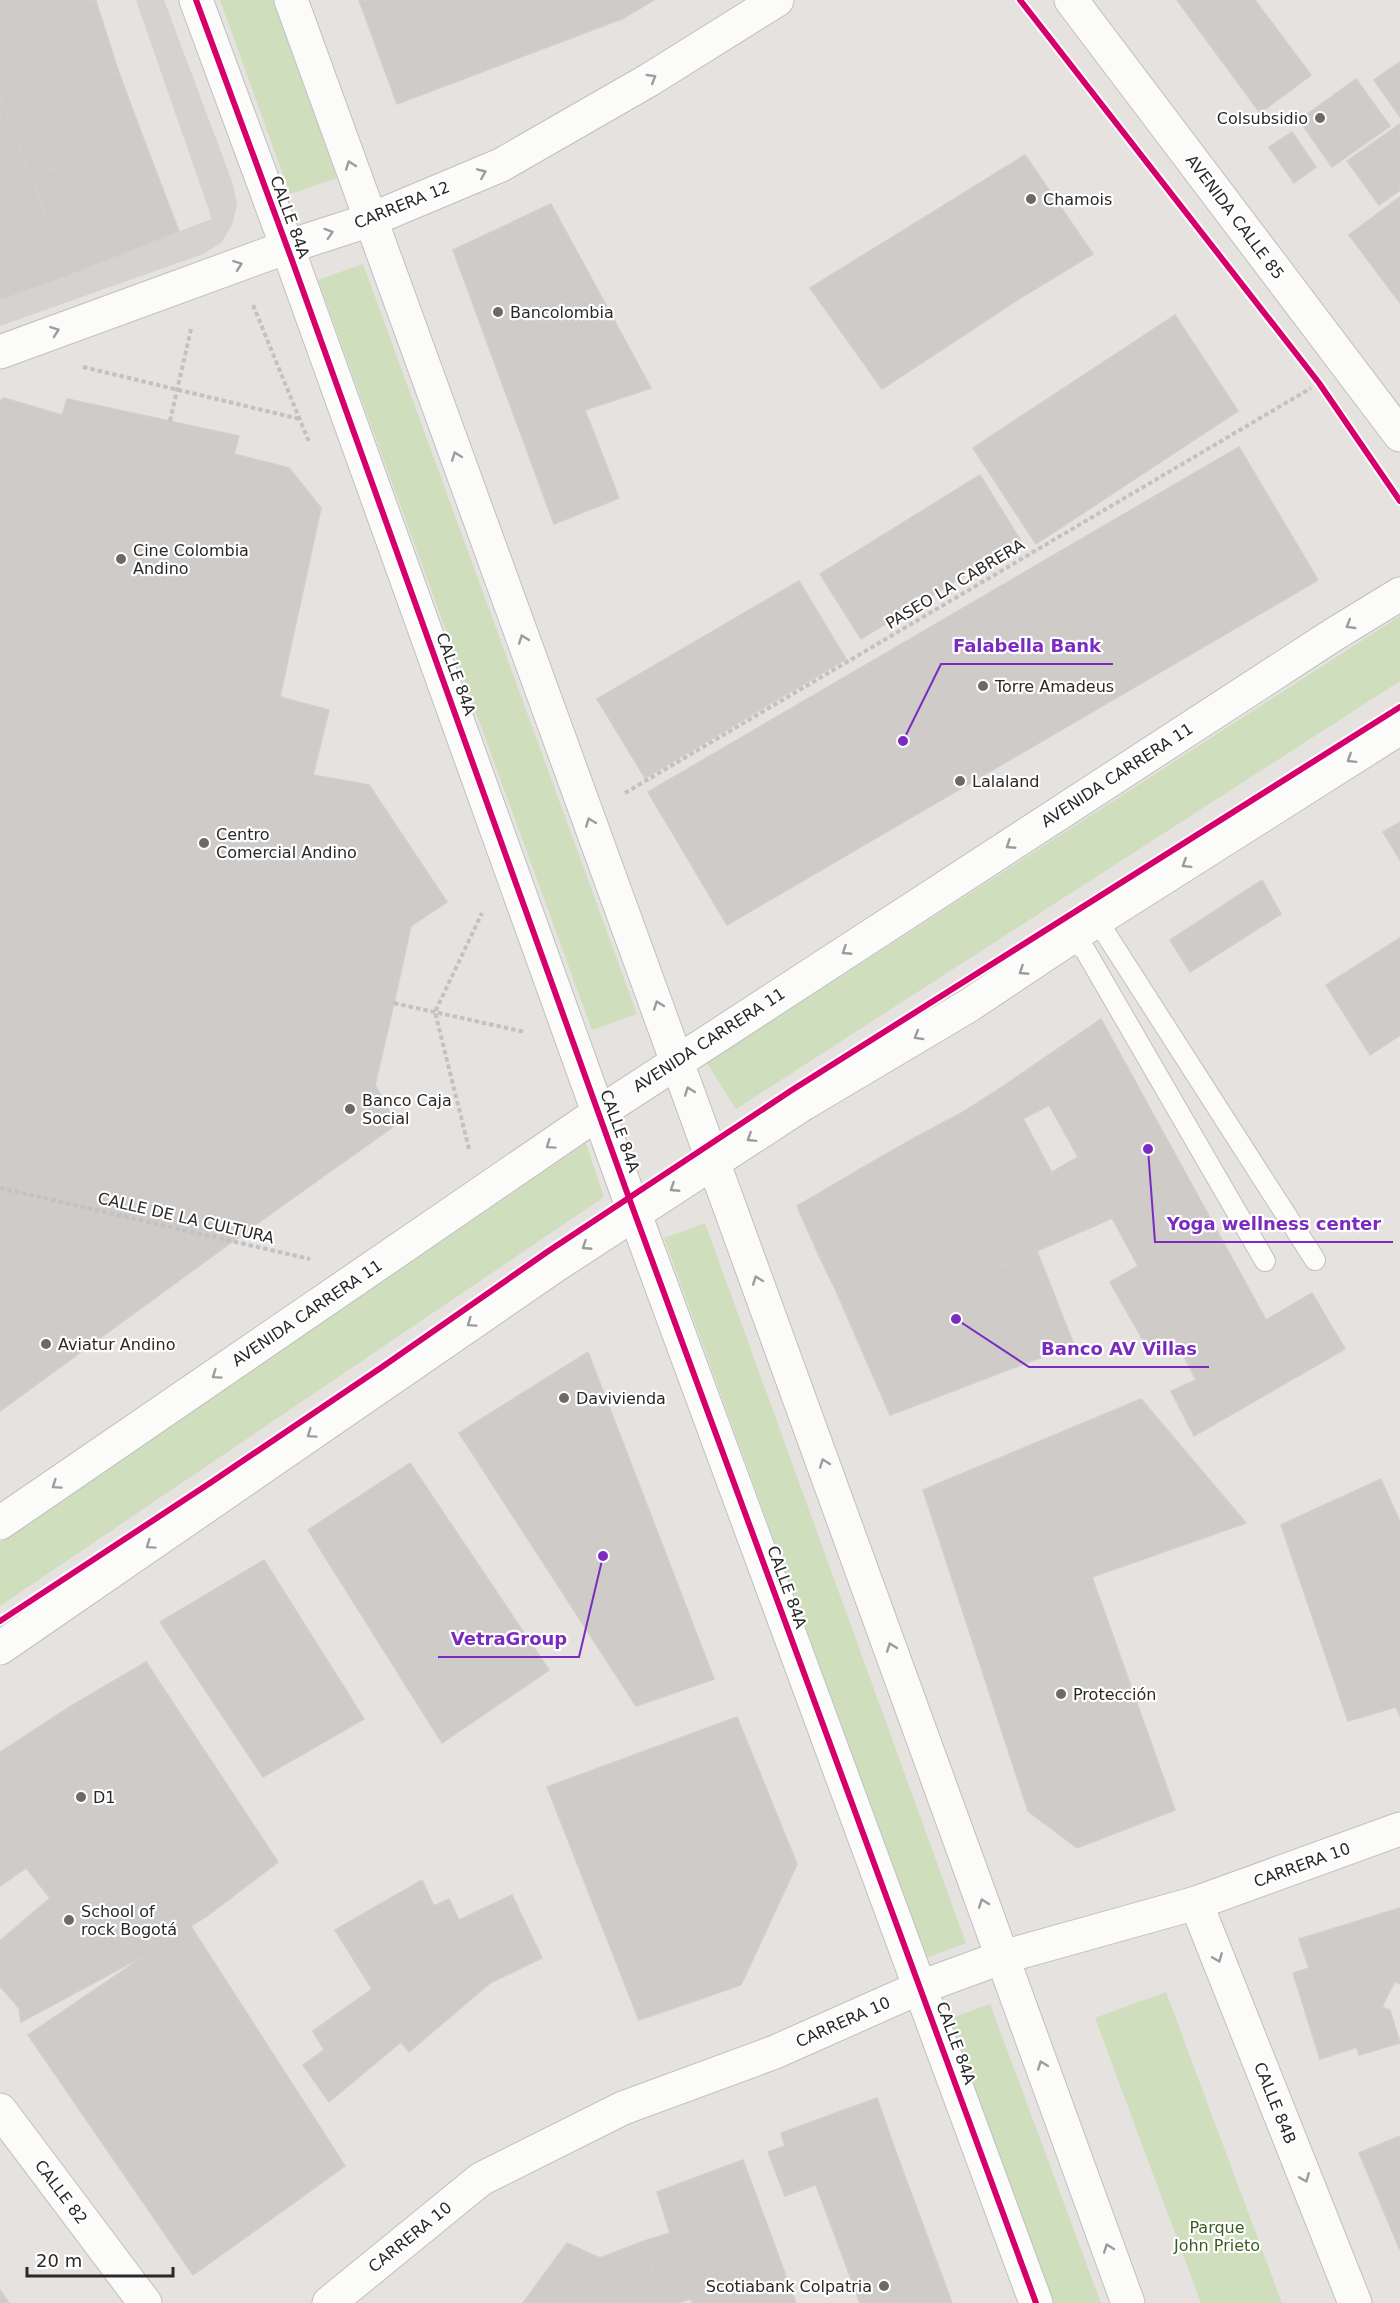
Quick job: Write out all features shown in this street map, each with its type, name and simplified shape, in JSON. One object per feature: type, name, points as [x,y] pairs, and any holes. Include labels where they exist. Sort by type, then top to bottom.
[{"type":"street","name":"CALLE 84A","points":[[196,0],[635,1214],[1036,2303]]},
{"type":"street","points":[[291,0],[1128,2303]]},
{"type":"street","name":"CARRERA 12","points":[[0,351],[287,247],[370,220],[501,165],[649,80],[777,0]]},
{"type":"street","name":"AVENIDA CALLE 85","points":[[1071,0],[1400,435]]},
{"type":"street","name":"AVENIDA CARRERA 11","points":[[0,1523],[678,1060],[1400,594]]},
{"type":"street","points":[[0,1648],[556,1265],[803,1104],[968,1006],[1097,920],[1400,728]]},
{"type":"street","name":"CARRERA 10","points":[[329,2303],[481,2179],[623,2108],[775,2052],[921,1988],[1003,1958],[1196,1903],[1400,1829]]},
{"type":"street","name":"CALLE 84B","points":[[1196,1903],[1355,2303]]},
{"type":"street","name":"CALLE 82","points":[[0,2110],[144,2303]]},
{"type":"lane","points":[[1097,920],[1315,1260]]},
{"type":"lane","points":[[1070,939],[1085,950],[1264,1261]]},
{"type":"path","points":[[170,421],[193,322]]},
{"type":"path","points":[[122,377],[300,419]]},
{"type":"path","points":[[470,1150],[435,1012],[485,906]]},
{"type":"path","points":[[394,1003],[535,1034]]},
{"type":"green space","points":[[220,0],[273,0],[337,178],[290,194]]},
{"type":"green space","points":[[363,264],[637,1014],[592,1030],[318,280]]},
{"type":"green space","points":[[1400,616],[1400,681],[736,1109],[707,1063]]},
{"type":"green space","points":[[586,1143],[604,1197],[0,1606],[0,1542]]},
{"type":"green space","points":[[705,1223],[966,1943],[926,1958],[664,1238]]},
{"type":"green space","name":"Parque John Prieto","points":[[1166,1992],[1282,2303],[1201,2303],[1095,2018]]},
{"type":"green space","points":[[990,2004],[1101,2303],[1054,2303],[949,2019]]},
{"type":"shaded area","points":[[136,0],[164,0],[233,184],[237,205],[232,225],[221,243],[203,254],[0,326],[0,299],[212,219]]},
{"type":"building","points":[[0,0],[96,0],[96,1],[0,33]]},
{"type":"building","points":[[359,0],[613,0],[624,18],[397,104]]},
{"type":"building","points":[[613,0],[654,0],[624,18]]},
{"type":"building","points":[[1177,0],[1255,0],[1311,75],[1260,113]]},
{"type":"building","points":[[96,1],[119,73],[4,107],[0,96],[0,33]]},
{"type":"building","points":[[1400,62],[1400,117],[1374,80]]},
{"type":"building","points":[[119,73],[144,140],[31,176],[4,107]]},
{"type":"building","points":[[1356,79],[1390,126],[1332,167],[1299,120]]},
{"type":"building","points":[[0,96],[68,275],[1,299],[0,296]]},
{"type":"building","points":[[1400,124],[1400,190],[1379,205],[1347,161]]},
{"type":"building","points":[[1292,132],[1316,167],[1294,183],[1269,147]]},
{"type":"building","points":[[144,140],[179,231],[68,275],[31,176]]},
{"type":"building","points":[[1025,155],[1093,254],[1022,297],[954,199]]},
{"type":"building","points":[[1400,197],[1400,303],[1349,235]]},
{"type":"building","points":[[954,199],[1022,297],[882,389],[810,288]]},
{"type":"building","points":[[551,204],[651,388],[585,410],[619,498],[554,524],[453,250]]},
{"type":"building","points":[[1175,315],[1238,411],[1036,544],[973,448]]},
{"type":"building","name":"Centro Comercial Andino","points":[[4,398],[62,415],[67,399],[239,436],[234,454],[289,468],[321,508],[280,697],[329,710],[313,775],[369,785],[447,902],[411,926],[375,1085],[397,1124],[279,1208],[0,1147],[0,401]]},
{"type":"building","name":"Torre Amadeus","points":[[1239,447],[1318,580],[727,925],[648,792]]},
{"type":"building","points":[[980,475],[1021,541],[861,639],[820,574]]},
{"type":"building","points":[[799,581],[846,659],[645,778],[597,699]]},
{"type":"building","points":[[1400,822],[1400,860],[1383,832]]},
{"type":"building","points":[[1262,880],[1281,914],[1190,972],[1170,940]]},
{"type":"building","points":[[1400,938],[1400,1035],[1370,1055],[1326,985]]},
{"type":"building","points":[[1101,1019],[1266,1320],[1312,1293],[1345,1349],[1194,1436],[1171,1391],[1196,1380],[1174,1337],[1148,1349],[1110,1282],[1138,1266],[1112,1218],[1083,1231],[1052,1172],[1078,1157],[1049,1105],[1023,1119],[1005,1085]]},
{"type":"building","points":[[1005,1085],[1083,1231],[1037,1251],[963,1112]]},
{"type":"building","points":[[963,1112],[1037,1251],[990,1271],[916,1137]]},
{"type":"building","points":[[916,1137],[990,1271],[940,1294],[896,1212],[867,1165]]},
{"type":"building","points":[[0,1147],[279,1208],[185,1276],[0,1231]]},
{"type":"building","points":[[867,1165],[896,1212],[820,1258],[797,1206]]},
{"type":"building","points":[[896,1212],[917,1250],[837,1293],[820,1258]]},
{"type":"building","name":"Aviatur Andino","points":[[0,1231],[185,1276],[0,1411]]},
{"type":"building","points":[[917,1250],[940,1294],[1037,1251],[1074,1345],[890,1415],[837,1293]]},
{"type":"building","points":[[588,1352],[714,1679],[636,1706],[459,1433]]},
{"type":"building","name":"Protección","points":[[1141,1399],[1246,1523],[1092,1577],[1175,1810],[1077,1848],[1028,1811],[923,1490]]},
{"type":"building","points":[[410,1463],[549,1670],[442,1743],[308,1530]]},
{"type":"building","points":[[1381,1479],[1400,1522],[1400,1716],[1396,1707],[1348,1721],[1281,1525]]},
{"type":"building","points":[[264,1560],[364,1719],[263,1777],[160,1622]]},
{"type":"building","points":[[146,1662],[278,1862],[207,1916],[71,1706]]},
{"type":"building","name":"D1","points":[[71,1706],[207,1916],[138,1959],[2,1751]]},
{"type":"building","points":[[737,1717],[797,1864],[741,1985],[639,2020],[547,1787]]},
{"type":"building","points":[[2,1751],[63,1843],[26,1868],[0,1830],[0,1752]]},
{"type":"building","points":[[0,1830],[26,1868],[0,1886]]},
{"type":"building","name":"School of rock Bogotá","points":[[63,1843],[138,1959],[21,2022],[19,2008],[0,1986],[0,1941],[50,1898],[26,1868]]},
{"type":"building","points":[[422,1880],[434,1906],[449,1899],[459,1920],[512,1895],[542,1958],[490,1983],[409,2052],[401,2042],[329,2102],[303,2065],[324,2050],[313,2031],[372,1989],[335,1930]]},
{"type":"building","points":[[1400,1908],[1400,1984],[1395,1981],[1382,2007],[1390,2010],[1400,2043],[1359,2055],[1357,2047],[1320,2059],[1293,1973],[1309,1968],[1299,1939]]},
{"type":"building","points":[[190,1925],[345,2166],[193,2275],[28,2035]]},
{"type":"building","points":[[877,2098],[897,2155],[785,2196],[768,2152],[785,2146],[781,2133]]},
{"type":"building","points":[[1400,2136],[1400,2250],[1359,2153]]},
{"type":"building","points":[[897,2155],[952,2303],[860,2303],[816,2185]]},
{"type":"building","points":[[743,2160],[796,2303],[693,2303],[690,2299],[678,2303],[662,2303],[644,2241],[670,2233],[657,2192]]},
{"type":"building","points":[[644,2241],[662,2303],[523,2303],[567,2243],[600,2258]]},
{"type":"building","points":[[0,2290],[9,2303],[0,2303]]},
{"type":"cycle path","points":[[196,0],[293,263],[629,1198],[1036,2303]]},
{"type":"cycle path","points":[[1020,0],[1319,383],[1400,501]]},
{"type":"cycle path","points":[[0,1621],[210,1483],[547,1252],[792,1090],[1400,707]]},
{"type":"place","name":"Colsubsidio","points":[[1320,118]]},
{"type":"place","name":"Chamois","points":[[1031,199]]},
{"type":"place","name":"Bancolombia","points":[[498,312]]},
{"type":"place","name":"Cine Colombia Andino","points":[[121,559]]},
{"type":"place","name":"Torre Amadeus","points":[[983,686]]},
{"type":"place","name":"Falabella Bank","points":[[903,741]]},
{"type":"place","name":"Lalaland","points":[[960,781]]},
{"type":"place","name":"Centro Comercial Andino","points":[[204,843]]},
{"type":"place","name":"Banco Caja Social","points":[[350,1109]]},
{"type":"place","name":"Yoga wellness center","points":[[1148,1149]]},
{"type":"place","name":"Banco AV Villas","points":[[956,1319]]},
{"type":"place","name":"Aviatur Andino","points":[[46,1344]]},
{"type":"place","name":"Davivienda","points":[[564,1398]]},
{"type":"place","name":"VetraGroup","points":[[603,1556]]},
{"type":"place","name":"Protección","points":[[1061,1694]]},
{"type":"place","name":"D1","points":[[81,1797]]},
{"type":"place","name":"School of rock Bogotá","points":[[69,1920]]},
{"type":"place","name":"Scotiabank Colpatria","points":[[884,2286]]}]
